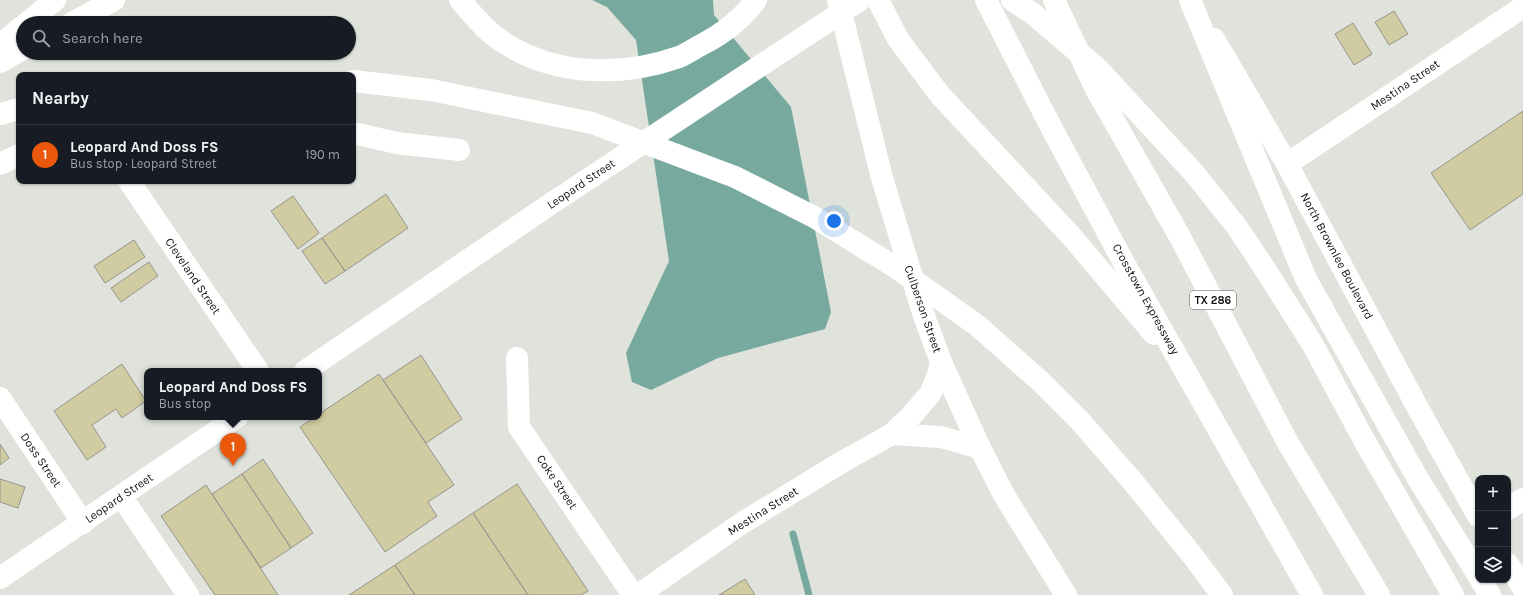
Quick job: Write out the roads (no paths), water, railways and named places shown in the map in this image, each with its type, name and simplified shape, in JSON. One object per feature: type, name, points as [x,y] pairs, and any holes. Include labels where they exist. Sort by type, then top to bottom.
[{"type":"main road","points":[[36,16],[56,0]]},
{"type":"main road","points":[[85,16],[114,0]]},
{"type":"main road","points":[[460,0],[487,30],[506,44],[526,54],[562,67],[599,71],[634,69],[680,57],[721,34],[751,7]]},
{"type":"main road","name":"Culberson Street","points":[[838,0],[882,178],[923,313],[941,362],[980,448],[1004,495],[1066,595]]},
{"type":"main road","name":"Leopard Street","points":[[309,368],[552,203],[860,0]]},
{"type":"main road","points":[[878,0],[898,39],[940,95],[1072,237],[1186,371]]},
{"type":"main road","name":"Crosstown Expressway","points":[[986,0],[1050,125],[1106,228],[1312,595]]},
{"type":"main road","points":[[1012,0],[1032,13],[1097,68],[1194,173],[1236,227],[1263,266],[1313,345],[1364,440],[1453,595]]},
{"type":"main road","name":"TX 286","points":[[1054,0],[1096,89],[1180,237],[1288,443],[1379,595]]},
{"type":"main road","points":[[1191,0],[1306,279],[1418,479],[1475,570]]},
{"type":"main road","name":"North Brownlee Boulevard","points":[[1191,0],[1287,164],[1475,511]]},
{"type":"main road","name":"Mestina Street","points":[[1287,164],[1523,7]]},
{"type":"main road","points":[[0,45],[16,32]]},
{"type":"main road","points":[[0,62],[16,53]]},
{"type":"main road","points":[[356,81],[431,90],[592,123],[735,177],[808,213],[895,267],[978,326],[1040,381],[1081,422],[1133,482],[1222,595]]},
{"type":"main road","points":[[0,114],[16,110]]},
{"type":"main road","points":[[356,134],[397,143],[459,150]]},
{"type":"main road","points":[[0,164],[16,157]]},
{"type":"main road","name":"Cleveland Street","points":[[131,184],[256,368]]},
{"type":"main road","name":"Coke Street","points":[[518,358],[519,427],[633,595]]},
{"type":"main road","name":"Mestina Street","points":[[638,595],[742,523],[842,462],[892,434],[912,415],[930,394],[937,378],[941,362]]},
{"type":"main road","name":"Doss Street","points":[[0,398],[83,522]]},
{"type":"main road","name":"Leopard Street","points":[[0,578],[234,420]]},
{"type":"main road","points":[[892,434],[941,437],[980,448]]},
{"type":"main road","points":[[121,496],[188,595]]},
{"type":"main road","points":[[1511,507],[1523,499]]},
{"type":"main road","points":[[1511,569],[1523,588]]},
{"type":"main road","points":[[1483,583],[1490,595]]},
{"type":"water","points":[[592,0],[713,0],[714,15],[791,107],[831,312],[825,329],[718,358],[651,390],[632,382],[626,353],[669,261],[636,40],[607,7]]},
{"type":"waterway","points":[[793,534],[809,595]]},
{"type":"place","name":"Leopard And Doss FS","points":[[233,466]]}]
